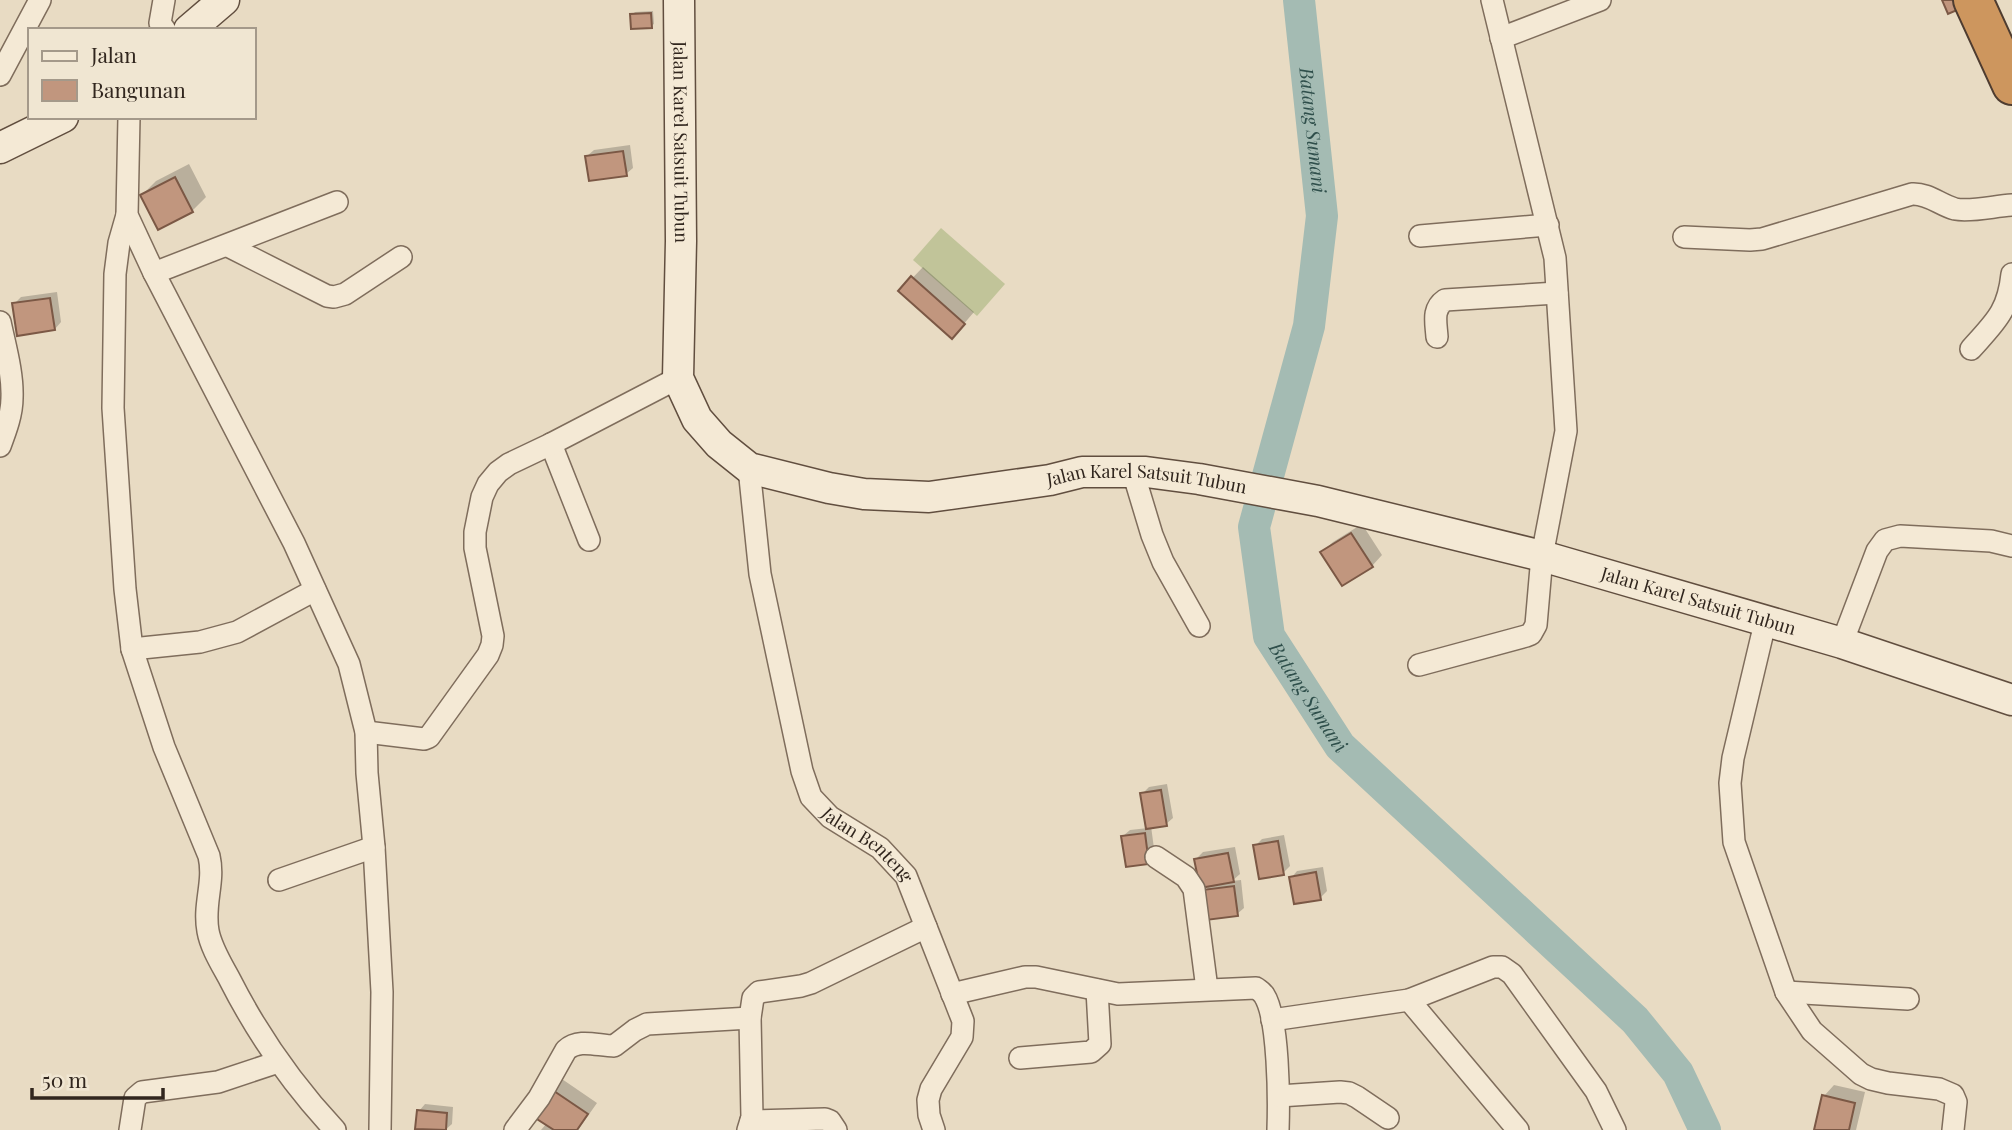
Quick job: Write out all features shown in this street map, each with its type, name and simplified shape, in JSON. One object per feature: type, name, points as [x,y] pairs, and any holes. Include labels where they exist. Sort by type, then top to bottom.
[{"type":"highway","points":[[1973,0],[2012,85]]},
{"type":"street","points":[[2,65],[40,0]]},
{"type":"street","points":[[164,0],[160,23],[164,28]]},
{"type":"street","points":[[191,28],[225,0]]},
{"type":"street","name":"Jalan Karel Satsuit Tubun","points":[[679,0],[681,241],[678,378],[698,419],[719,444],[749,468],[864,494],[929,497],[1050,480],[1082,472],[1133,472],[1199,479],[1318,501],[1542,556],[1842,643],[2012,700]]},
{"type":"street","points":[[1419,665],[1531,635],[1536,625],[1542,556],[1566,431],[1554,248],[1492,0]]},
{"type":"street","points":[[1501,38],[1600,0]]},
{"type":"street","points":[[0,148],[59,119]]},
{"type":"street","points":[[129,119],[127,215],[119,243],[115,274],[113,408],[125,589],[132,649],[164,747],[209,856],[212,871],[207,903],[208,933],[239,998],[278,1062],[335,1130]]},
{"type":"street","points":[[1684,237],[1762,239],[1912,194],[1922,194],[1961,209],[2012,205]]},
{"type":"street","points":[[154,273],[337,202]]},
{"type":"street","points":[[127,215],[154,273],[288,532],[349,664],[366,732],[382,992],[385,1126]]},
{"type":"street","points":[[1420,236],[1548,225]]},
{"type":"street","points":[[228,246],[327,296],[334,297],[345,294],[401,257]]},
{"type":"street","points":[[1971,349],[2000,315],[2011,289]]},
{"type":"street","points":[[1437,337],[1436,310],[1445,300],[1557,293]]},
{"type":"street","points":[[0,322],[12,384],[8,424],[0,446]]},
{"type":"street","points":[[366,732],[424,739],[429,737],[488,655],[493,636],[475,548],[475,533],[482,497],[498,472],[678,378]]},
{"type":"street","points":[[551,444],[589,540]]},
{"type":"street","name":"Jalan Benteng","points":[[749,468],[760,573],[802,771],[811,797],[830,817],[880,848],[906,876],[963,1021],[962,1037],[931,1090],[927,1128]]},
{"type":"street","points":[[1133,472],[1163,562],[1199,626]]},
{"type":"street","points":[[1842,643],[1877,551],[1885,540],[1900,536],[1991,541],[2012,546]]},
{"type":"street","points":[[132,649],[201,642],[237,632],[315,590]]},
{"type":"street","points":[[1766,620],[1730,771],[1732,828],[1734,842],[1786,992],[1812,1031],[1861,1074],[1871,1080],[1939,1089],[1953,1095],[1956,1102],[1953,1130]]},
{"type":"street","points":[[279,880],[374,847]]},
{"type":"street","points":[[1156,857],[1186,877],[1194,889],[1207,989]]},
{"type":"street","points":[[836,1130],[831,1121],[825,1119],[750,1126],[750,1018],[753,999],[759,992],[811,983],[926,927]]},
{"type":"street","points":[[1272,1020],[1409,1000],[1497,966],[1508,970],[1596,1091],[1615,1130]]},
{"type":"street","points":[[952,994],[1026,977],[1118,994],[1256,988],[1265,996],[1272,1020],[1279,1096],[1278,1130]]},
{"type":"street","points":[[1020,1058],[1091,1052],[1097,1048],[1100,1044],[1097,990]]},
{"type":"street","points":[[1786,992],[1908,999]]},
{"type":"street","points":[[1409,1000],[1518,1130]]},
{"type":"street","points":[[515,1130],[539,1098],[566,1050],[572,1045],[578,1043],[614,1046],[647,1024],[750,1018]]},
{"type":"street","points":[[130,1130],[135,1098],[142,1092],[218,1083],[278,1062]]},
{"type":"street","points":[[1279,1096],[1349,1093],[1388,1118]]},
{"type":"green space","points":[[941,228],[1005,284],[977,316],[913,260]]},
{"type":"building","points":[[1942,0],[1960,0],[1964,7],[1948,14]]},
{"type":"building","points":[[651,13],[652,28],[631,29],[630,14]]},
{"type":"building","points":[[623,151],[627,176],[589,181],[585,156]]},
{"type":"building","points":[[175,177],[193,212],[158,230],[140,195]]},
{"type":"building","points":[[911,276],[965,324],[952,339],[898,291]]},
{"type":"building","points":[[50,298],[55,330],[17,336],[12,303]]},
{"type":"building","points":[[1351,533],[1373,567],[1342,586],[1320,552]]},
{"type":"building","points":[[1161,790],[1167,826],[1146,829],[1140,793]]},
{"type":"building","points":[[1145,833],[1149,864],[1126,867],[1121,836]]},
{"type":"building","points":[[1278,841],[1284,875],[1259,879],[1253,845]]},
{"type":"building","points":[[1228,853],[1234,882],[1200,888],[1194,859]]},
{"type":"building","points":[[1316,872],[1321,900],[1294,904],[1289,877]]},
{"type":"building","points":[[1234,886],[1238,916],[1206,920],[1202,890]]},
{"type":"building","points":[[548,1087],[588,1114],[577,1130],[554,1130],[529,1114]]},
{"type":"building","points":[[1822,1095],[1855,1103],[1849,1130],[1814,1130]]},
{"type":"building","points":[[417,1110],[447,1113],[446,1130],[415,1129]]},
{"type":"waterway","name":"Batang Sumani","points":[[1299,0],[1322,216],[1309,326],[1254,527],[1269,636],[1340,746],[1635,1020],[1678,1073],[1705,1130]]}]
